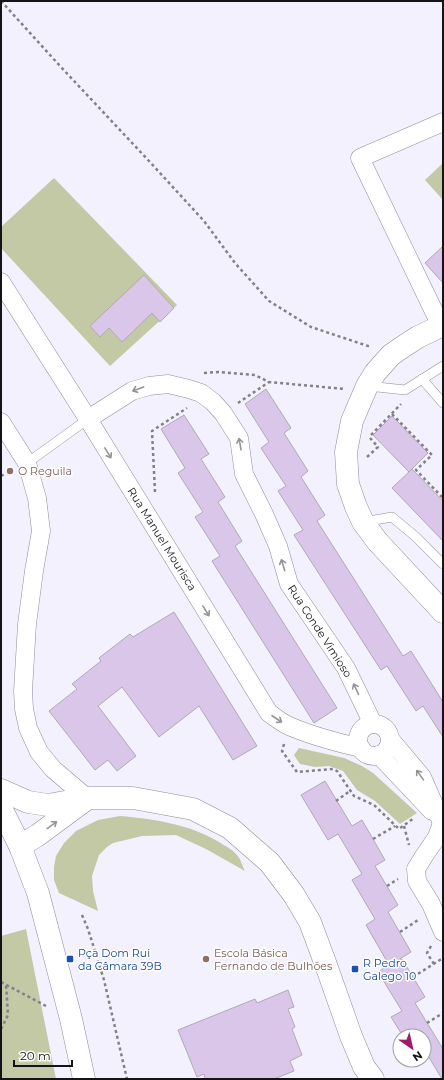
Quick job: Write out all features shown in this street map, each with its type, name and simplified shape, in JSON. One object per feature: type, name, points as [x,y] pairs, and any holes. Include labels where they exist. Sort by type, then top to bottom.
[{"type":"street","points":[[443,122],[360,158],[442,325],[418,337],[391,355],[359,388],[346,452],[348,484],[363,522],[376,541],[443,612]]},
{"type":"street","name":"Rua Manuel Mourisca","points":[[1,282],[88,419],[269,713],[285,724],[302,731],[330,741],[361,748]]},
{"type":"street","name":"Rua Conde Vimioso","points":[[88,419],[132,391],[149,386],[168,384],[189,388],[200,393],[213,402],[223,413],[239,438],[244,474],[275,540],[289,584],[346,668],[373,724]]},
{"type":"street","points":[[1,422],[27,463],[37,498],[41,532],[27,624],[23,691],[24,709],[28,728],[39,752],[53,769],[87,798]]},
{"type":"street","points":[[378,724],[387,730],[390,740],[390,745],[387,749],[379,755],[373,756],[364,752],[358,738],[360,733],[368,725],[378,724]]},
{"type":"street","points":[[390,740],[422,777],[442,824],[437,837],[416,869],[417,881],[431,904],[443,932]]},
{"type":"street","points":[[379,755],[422,800],[442,824]]},
{"type":"street","points":[[1,790],[28,802],[48,806],[87,798],[133,798],[193,809],[230,828],[270,864],[294,895],[310,922],[351,1036],[364,1067],[373,1079]]},
{"type":"street","points":[[16,838],[38,835],[87,798]]},
{"type":"street","points":[[16,838],[48,806]]},
{"type":"street","points":[[1,808],[16,838],[38,893],[71,1019],[84,1079]]},
{"type":"lane","points":[[359,388],[405,390],[443,366]]},
{"type":"lane","points":[[422,379],[443,403]]},
{"type":"lane","points":[[27,463],[88,419]]},
{"type":"lane","points":[[363,522],[392,517],[416,537],[443,564]]},
{"type":"path","points":[[1,1],[200,217],[235,263],[269,301],[311,327],[391,355]]},
{"type":"path","points":[[198,374],[218,372],[255,375],[269,382],[359,388]]},
{"type":"path","points":[[223,413],[269,382]]},
{"type":"path","points":[[347,472],[378,447],[369,437],[405,401]]},
{"type":"path","points":[[146,514],[156,496],[152,431],[188,408]]},
{"type":"path","points":[[392,414],[432,455],[416,470],[443,498]]},
{"type":"path","points":[[285,740],[282,751],[297,772],[333,769],[337,771],[354,796],[374,805],[399,829],[417,817],[419,820]]},
{"type":"path","points":[[336,800],[350,791]]},
{"type":"path","points":[[373,839],[396,826]]},
{"type":"path","points":[[387,886],[398,879]]},
{"type":"path","points":[[82,915],[104,980],[127,1079]]},
{"type":"path","points":[[400,932],[419,920]]},
{"type":"path","points":[[413,977],[443,958]]},
{"type":"path","points":[[1,982],[71,1019]]},
{"type":"path","points":[[1,1029],[8,1015],[6,984]]},
{"type":"path","points":[[427,1023],[443,1013]]},
{"type":"green space","points":[[443,163],[443,200],[425,180]]},
{"type":"green space","points":[[54,178],[177,305],[110,366],[1,248],[1,227]]},
{"type":"green space","points":[[299,748],[344,758],[362,766],[373,773],[417,813],[400,824],[375,801],[357,790],[343,771],[329,766],[315,767],[300,764],[294,755]]},
{"type":"green space","points":[[120,816],[171,823],[208,836],[235,853],[240,858],[245,871],[206,849],[176,835],[142,836],[113,843],[99,855],[92,876],[93,891],[98,911],[59,893],[54,880],[54,867],[56,856],[64,843],[76,831],[98,820]]},
{"type":"green space","points":[[26,929],[56,1079],[1,1079],[1,936]]},
{"type":"building","points":[[443,246],[443,283],[425,263]]},
{"type":"building","points":[[144,275],[174,308],[160,322],[152,313],[122,342],[109,328],[100,337],[90,326]]},
{"type":"building","points":[[266,389],[291,428],[284,433],[308,471],[301,477],[325,515],[317,521],[403,656],[411,651],[443,702],[443,737],[423,706],[416,711],[387,666],[381,670],[294,535],[303,530],[278,491],[286,486],[261,448],[269,442],[245,404]]},
{"type":"building","points":[[184,415],[209,454],[201,459],[225,497],[218,502],[242,541],[235,546],[337,708],[314,723],[212,561],[220,556],[195,517],[203,512],[178,473],[185,468],[161,429]]},
{"type":"building","points":[[392,416],[428,453],[409,472],[373,435]]},
{"type":"building","points":[[412,469],[443,501],[443,541],[392,488]]},
{"type":"building","points":[[174,612],[257,746],[233,760],[199,706],[159,737],[122,687],[98,706],[136,756],[117,771],[108,760],[95,770],[49,711],[77,689],[72,684],[101,661],[99,658],[130,634],[133,637]]},
{"type":"building","points":[[325,781],[352,826],[362,820],[385,860],[375,866],[398,905],[388,912],[411,952],[393,963],[402,959],[425,997],[415,1003],[430,1028],[398,1028],[391,1017],[402,1011],[378,972],[389,965],[366,925],[375,919],[352,880],[362,874],[338,834],[328,840],[301,795]]},
{"type":"building","points":[[288,990],[294,1007],[288,1009],[295,1027],[292,1029],[302,1055],[290,1061],[294,1071],[274,1079],[205,1079],[204,1074],[197,1077],[178,1030],[255,999],[257,1003]]},
{"type":"building","points":[[432,1031],[443,1049],[442,1079],[432,1062]]},
{"type":"place","name":"O Reguila","points":[[10,471]]},
{"type":"place","name":"Pça Dom Rui da Câmara 39B","points":[[70,959]]},
{"type":"place","name":"Escola Básica Fernando de Bulhões","points":[[206,959]]},
{"type":"place","name":"R Pedro Galego 10","points":[[355,969]]}]
